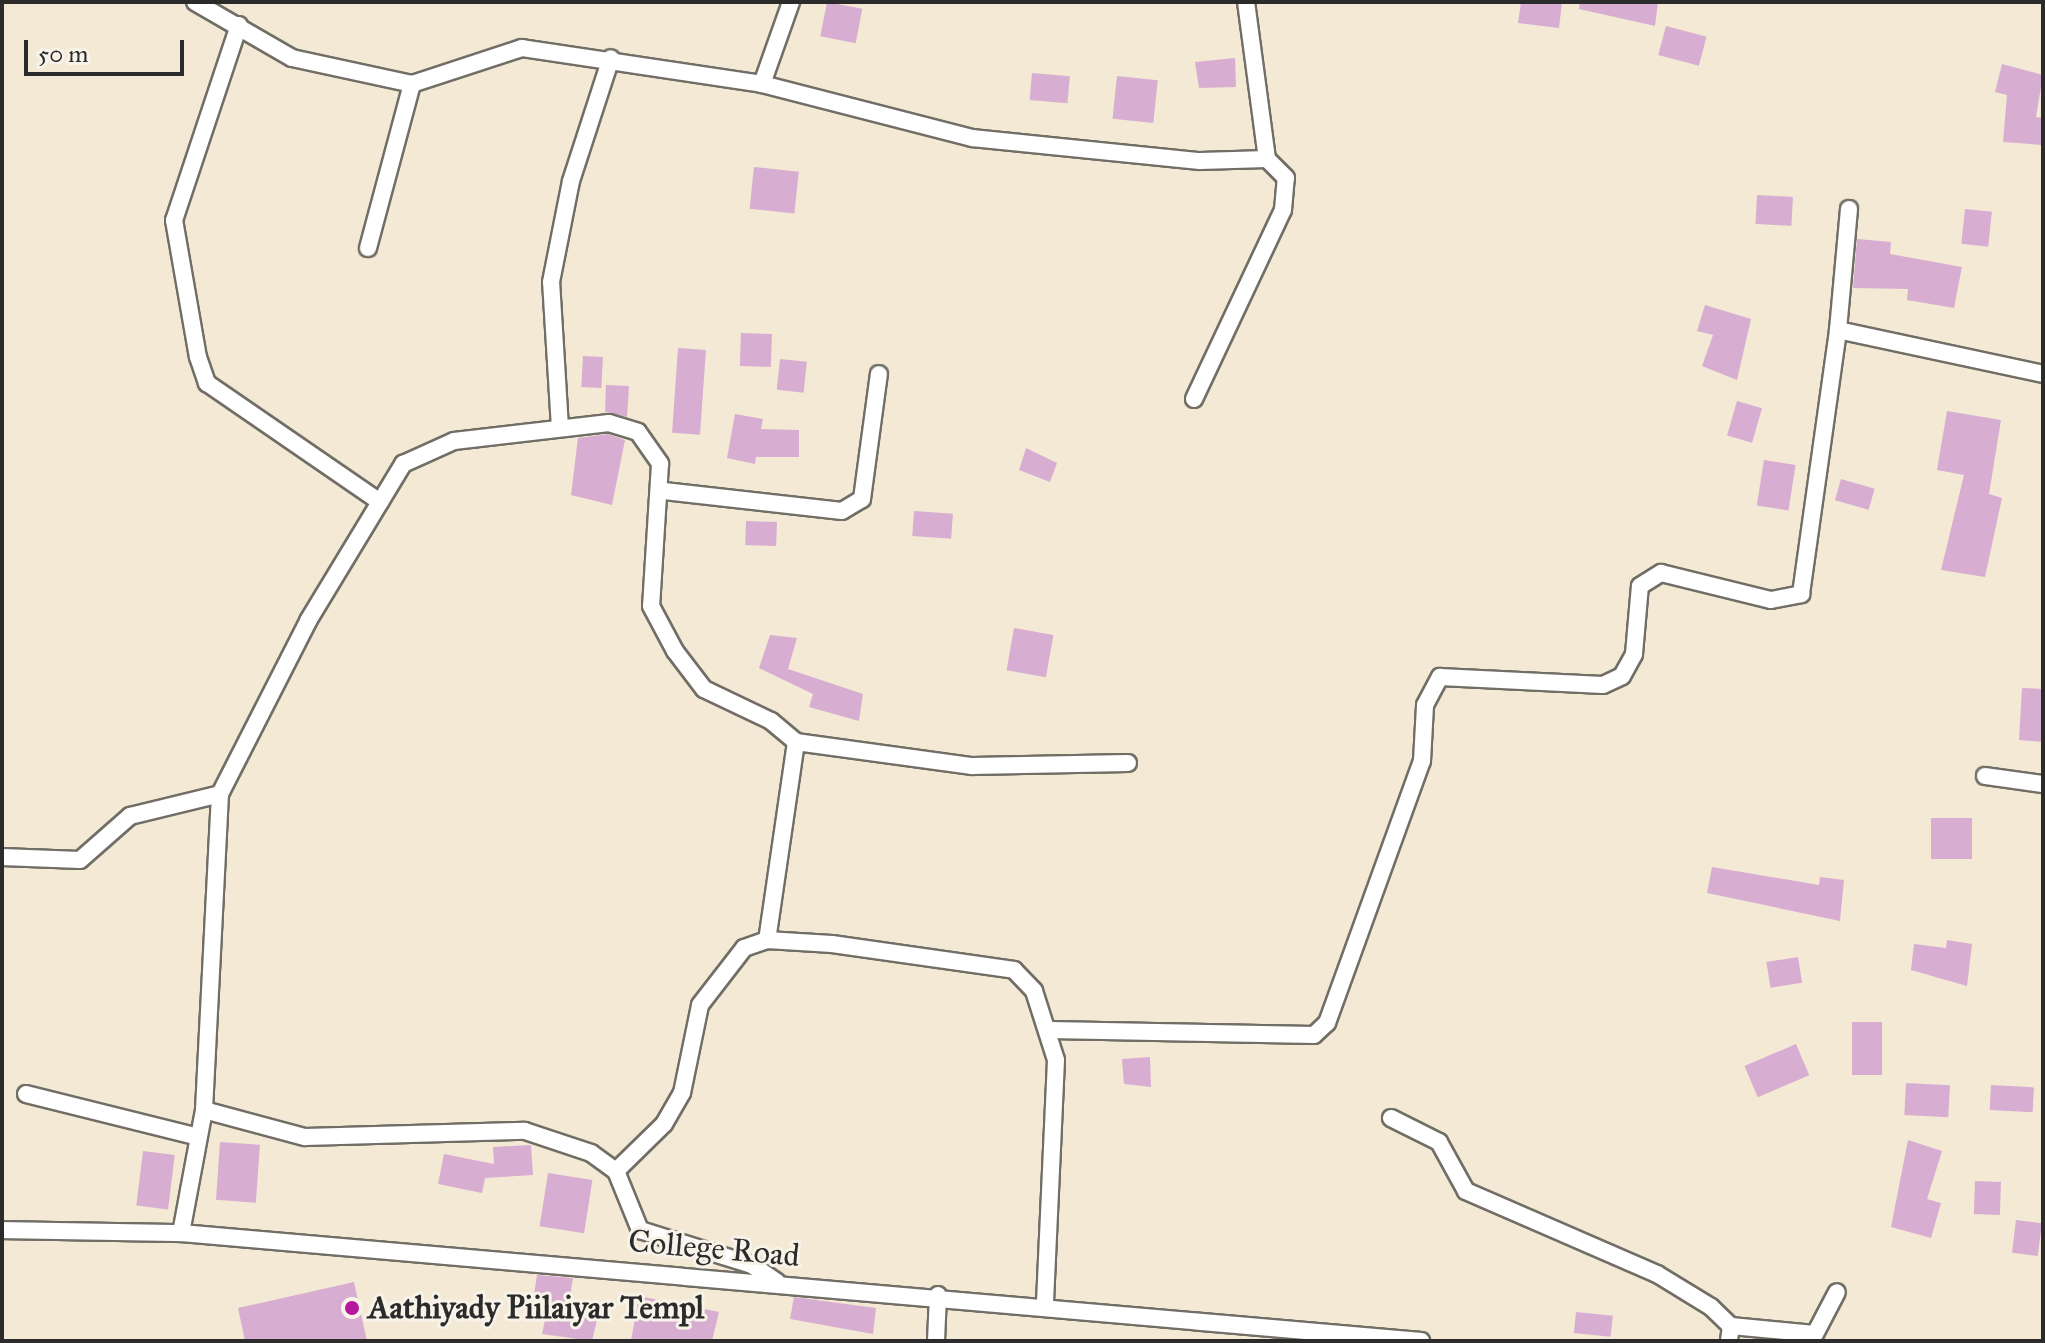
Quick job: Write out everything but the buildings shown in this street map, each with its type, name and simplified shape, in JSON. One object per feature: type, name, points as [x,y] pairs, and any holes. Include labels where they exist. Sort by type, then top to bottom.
[{"type":"street","points":[[195,2],[292,58],[412,84],[522,48],[611,58],[762,84],[972,138],[1200,161],[1267,159]]},
{"type":"street","points":[[762,84],[791,2]]},
{"type":"street","points":[[1194,399],[1283,210],[1286,178],[1267,159],[1246,2]]},
{"type":"street","points":[[239,25],[174,220],[198,357],[207,383],[380,502]]},
{"type":"street","points":[[560,428],[551,282],[571,181],[611,58]]},
{"type":"street","points":[[368,248],[412,84]]},
{"type":"street","points":[[1050,1030],[1314,1035],[1321,1029],[1422,761],[1425,705],[1440,677],[1603,685],[1622,676],[1634,654],[1640,586],[1661,573],[1771,600],[1801,594],[1838,330],[1849,209]]},
{"type":"street","points":[[1838,330],[2043,374]]},
{"type":"street","points":[[664,491],[842,511],[862,499],[879,374]]},
{"type":"street","points":[[181,1233],[204,1110],[220,794],[308,621],[403,464],[418,454],[454,441],[609,423],[638,432],[660,464],[664,491],[650,548],[651,606],[704,689],[771,721],[796,742],[972,766],[1128,763]]},
{"type":"street","points":[[767,940],[796,742]]},
{"type":"street","points":[[1985,776],[2043,784]]},
{"type":"street","points":[[2,857],[80,860],[130,816],[220,794]]},
{"type":"street","points":[[616,1171],[664,1124],[682,1093],[700,1005],[744,948],[767,940],[1014,970],[1034,991],[1050,1030],[1056,1060],[1045,1304]]},
{"type":"street","points":[[26,1094],[198,1137]]},
{"type":"street","points":[[204,1110],[305,1137],[525,1131],[591,1153],[616,1171],[640,1230],[752,1265],[779,1282]]},
{"type":"street","points":[[1391,1118],[1439,1142],[1466,1191],[1657,1274],[1730,1333],[1815,1334],[1837,1292]]},
{"type":"street","name":"College Road","points":[[2,1230],[181,1233],[1045,1304],[1421,1341]]},
{"type":"street","points":[[936,1341],[938,1295]]},
{"type":"place","name":"Aathiyady Piilaiyar Templ","points":[[352,1308]]}]
